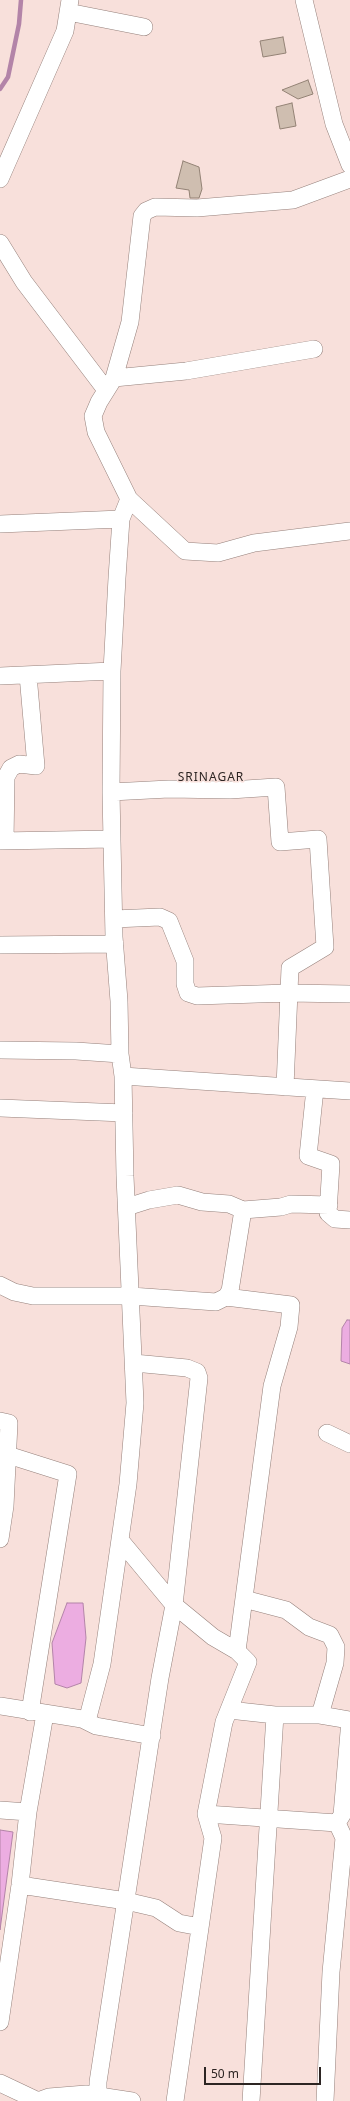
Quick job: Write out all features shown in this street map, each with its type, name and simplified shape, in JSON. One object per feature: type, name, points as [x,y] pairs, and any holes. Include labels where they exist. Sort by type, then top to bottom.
[{"type":"street","points":[[304,0],[334,124],[350,165]]},
{"type":"street","points":[[0,179],[65,30],[69,6],[144,27]]},
{"type":"street","points":[[350,179],[293,200],[197,208],[155,207],[146,211],[142,216],[130,322],[106,391],[93,416],[96,432],[129,499],[185,551],[221,552],[254,543],[350,531]]},
{"type":"street","points":[[0,244],[24,282],[106,391]]},
{"type":"street","points":[[106,391],[186,371],[314,349]]},
{"type":"street","points":[[87,1721],[102,1664],[120,1540],[135,1403],[123,1076],[120,1054],[119,1001],[114,919],[111,792],[112,671],[120,519],[129,499]]},
{"type":"street","points":[[0,524],[120,519]]},
{"type":"street","points":[[0,676],[112,671]]},
{"type":"street","points":[[28,674],[36,766],[19,764],[11,768],[6,777],[2,841],[112,839]]},
{"type":"street","points":[[111,792],[168,789],[230,790],[276,787],[280,842],[318,839],[325,947],[290,968],[285,1087]]},
{"type":"street","points":[[114,919],[160,917],[169,921],[185,961],[185,984],[188,993],[196,996],[288,992],[350,994]]},
{"type":"street","points":[[0,945],[115,944]]},
{"type":"street","points":[[0,1050],[76,1051],[120,1054]]},
{"type":"street","points":[[123,1076],[350,1091]]},
{"type":"street","points":[[315,1089],[308,1156],[331,1164],[328,1213],[335,1219],[350,1220]]},
{"type":"street","points":[[0,1108],[124,1113]]},
{"type":"street","points":[[127,1207],[149,1200],[178,1195],[202,1202],[229,1204],[243,1210],[281,1207],[291,1204],[329,1206]]},
{"type":"street","points":[[0,1285],[14,1292],[33,1296],[130,1296],[216,1302],[226,1297],[230,1291],[243,1210]]},
{"type":"street","points":[[226,1297],[291,1305],[289,1327],[272,1386],[237,1652]]},
{"type":"street","points":[[98,2095],[98,2082],[126,1901],[174,1605],[199,1378],[197,1372],[187,1368],[134,1363]]},
{"type":"street","points":[[0,1421],[9,1423],[5,1506],[0,1539]]},
{"type":"street","points":[[326,1433],[350,1444]]},
{"type":"street","points":[[0,2022],[3,1984],[20,1885],[38,1713],[68,1474],[8,1455]]},
{"type":"street","points":[[120,1540],[174,1605],[213,1637],[237,1652],[248,1662],[224,1722],[206,1814],[213,1838],[175,2101]]},
{"type":"street","points":[[244,1599],[286,1610],[310,1627],[330,1635],[336,1648],[335,1663],[320,1715]]},
{"type":"street","points":[[0,1706],[87,1721],[96,1726],[152,1736]]},
{"type":"street","points":[[229,1710],[275,1715],[320,1715],[350,1720],[342,1815],[337,1823]]},
{"type":"street","points":[[251,2101],[275,1715]]},
{"type":"street","points":[[0,1810],[28,1812]]},
{"type":"street","points":[[206,1814],[337,1823]]},
{"type":"street","points":[[325,2101],[331,1972],[344,1838],[337,1823]]},
{"type":"street","points":[[20,1885],[126,1901],[156,1908],[180,1923],[200,1927]]},
{"type":"street","points":[[0,2083],[38,2101],[48,2097],[86,2094],[130,2101]]},
{"type":"shaded area","points":[[347,1320],[350,1320],[350,1364],[341,1361],[342,1328]]},
{"type":"shaded area","points":[[67,1603],[83,1603],[86,1638],[81,1683],[67,1688],[55,1684],[52,1643]]},
{"type":"shaded area","points":[[0,1830],[13,1832],[0,1930]]},
{"type":"building","points":[[283,37],[286,53],[263,57],[260,41]]},
{"type":"building","points":[[308,80],[313,94],[298,99],[282,90]]},
{"type":"building","points":[[292,103],[296,126],[280,129],[276,107]]},
{"type":"building","points":[[183,161],[199,167],[202,189],[199,198],[190,198],[189,190],[176,188]]},
{"type":"waterway","points":[[0,89],[8,77],[19,24],[21,0]]},
{"type":"district","name":"SRINAGAR","points":[[211,778]]}]
